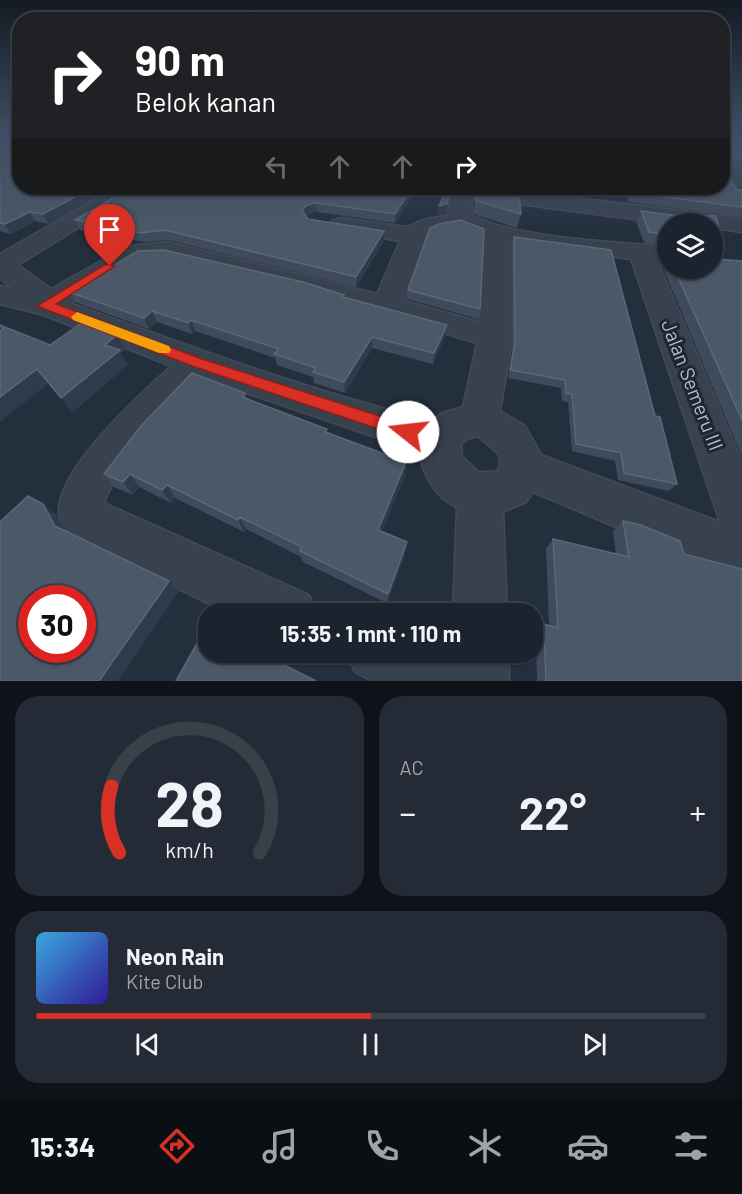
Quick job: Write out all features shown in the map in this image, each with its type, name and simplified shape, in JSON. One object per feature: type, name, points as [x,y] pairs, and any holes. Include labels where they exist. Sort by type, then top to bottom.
[{"type":"street","points":[[48,305],[0,265],[117,195]]},
{"type":"street","points":[[461,195],[458,216],[461,220]]},
{"type":"street","points":[[509,195],[742,225]]},
{"type":"street","points":[[316,220],[401,235],[415,234],[431,225],[461,220],[498,233],[654,253]]},
{"type":"street","points":[[478,420],[488,394],[494,337],[498,233]]},
{"type":"street","points":[[387,306],[415,234]]},
{"type":"street","points":[[48,305],[122,259],[152,250],[168,250],[220,261],[494,337]]},
{"type":"street","name":"Jalan Semeru III","points":[[654,253],[742,519]]},
{"type":"street","points":[[0,295],[48,305],[197,362],[393,428],[440,440]]},
{"type":"street","points":[[197,362],[101,465],[87,487],[80,512],[82,517],[97,525],[266,603]]},
{"type":"street","points":[[478,420],[505,431],[515,442],[521,454],[522,467],[518,480],[509,489],[496,494],[480,494],[460,487],[446,473],[439,456],[440,440],[451,427],[478,420]]},
{"type":"street","points":[[522,467],[742,555]]},
{"type":"street","points":[[480,494],[480,603]]},
{"type":"street","points":[[398,663],[436,681]]},
{"type":"street","points":[[479,681],[480,663]]},
{"type":"building","points":[[0,165],[12,165],[12,195],[79,195],[43,214],[30,212],[5,224],[0,223]]},
{"type":"building","points":[[730,180],[737,190],[742,190],[742,207],[649,195],[730,195]]},
{"type":"building","points":[[118,195],[407,195],[395,214],[316,203],[307,205],[302,210],[308,219],[384,231],[356,277],[165,230],[141,233],[75,220]]},
{"type":"building","points":[[444,195],[449,195],[447,204],[439,206]]},
{"type":"building","points":[[476,195],[519,195],[521,214],[476,201]]},
{"type":"building","points":[[641,211],[657,213],[657,233],[649,232]]},
{"type":"building","points":[[460,220],[484,229],[480,309],[408,290],[430,228]]},
{"type":"building","points":[[514,237],[611,250],[655,416],[660,417],[677,484],[624,473],[621,453],[576,444],[572,394],[566,393],[565,380],[510,370],[515,343]]},
{"type":"building","points":[[164,250],[303,282],[344,295],[343,297],[447,325],[434,353],[372,337],[344,382],[313,372],[316,368],[274,354],[279,349],[191,320],[188,323],[152,311],[144,318],[69,292],[138,251]]},
{"type":"building","points":[[723,260],[742,261],[742,420],[679,279],[723,279]]},
{"type":"building","points":[[83,322],[117,335],[105,345],[120,350],[61,398],[37,369],[0,397],[0,331],[3,329],[0,325],[50,345]]},
{"type":"building","points":[[192,373],[245,393],[242,397],[327,429],[325,432],[406,462],[378,530],[407,542],[388,594],[300,551],[302,547],[240,517],[238,520],[167,485],[162,490],[130,474],[123,482],[104,474],[141,426]]},
{"type":"building","points":[[28,496],[43,504],[55,526],[169,581],[99,681],[0,681],[0,522]]},
{"type":"building","points":[[623,521],[641,525],[680,541],[684,554],[742,569],[742,681],[546,681],[544,624],[558,628],[553,539],[629,557]]},
{"type":"building","points":[[198,641],[198,663],[280,663],[316,681],[176,681]]},
{"type":"slow traffic","points":[[77,317],[164,350]]},
{"type":"route","points":[[110,266],[43,306],[197,362],[408,432]]}]
